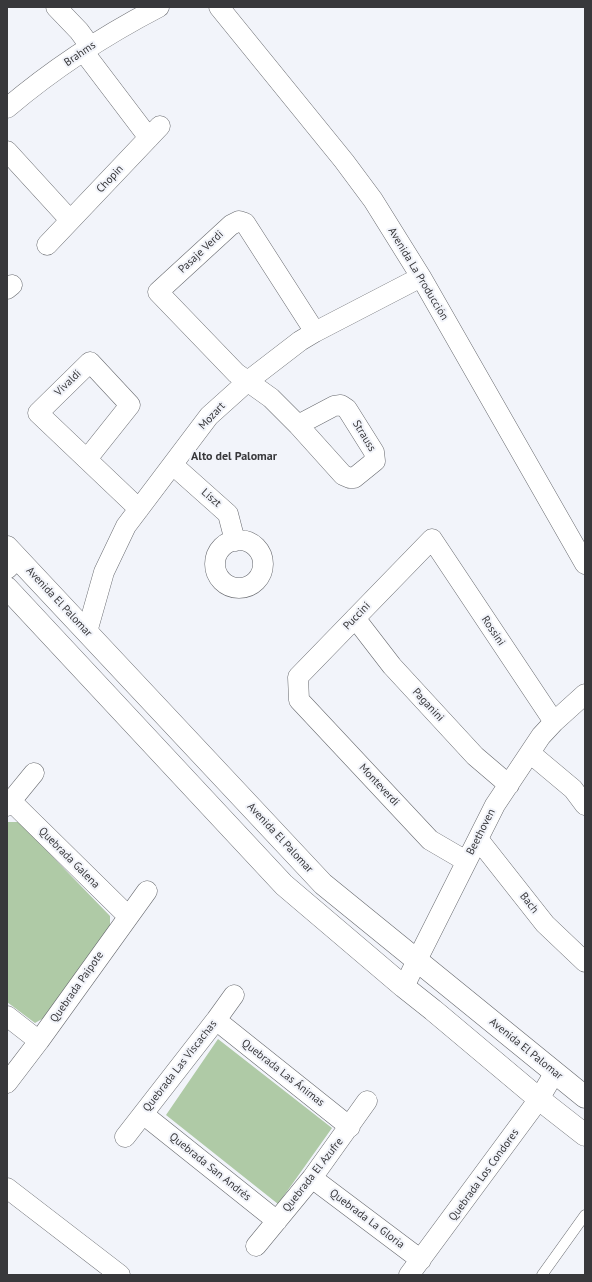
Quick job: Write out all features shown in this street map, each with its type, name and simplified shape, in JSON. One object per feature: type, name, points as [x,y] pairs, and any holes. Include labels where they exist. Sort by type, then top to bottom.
[{"type":"street","name":"Chopin","points":[[47,245],[154,132],[87,49],[79,31],[56,7]]},
{"type":"street","name":"Brahms","points":[[7,108],[28,90],[87,49],[159,7]]},
{"type":"street","name":"Avenida La Producción","points":[[220,7],[373,200],[421,277],[585,564]]},
{"type":"street","points":[[7,151],[70,220]]},
{"type":"street","name":"Pasaje Verdi","points":[[248,381],[236,373],[158,292],[231,225],[239,221],[245,223],[315,332]]},
{"type":"street","name":"Mozart","points":[[87,632],[104,572],[126,526],[209,416],[248,381],[300,341],[421,277]]},
{"type":"street","name":"Vivaldi","points":[[87,459],[130,405],[90,362],[38,413],[139,509]]},
{"type":"street","points":[[248,381],[271,398],[298,425]]},
{"type":"street","name":"Liszt","points":[[173,465],[228,514],[235,541]]},
{"type":"street","name":"Puccini","points":[[299,700],[298,678],[432,539]]},
{"type":"street","name":"Rossini","points":[[432,539],[554,722]]},
{"type":"street","name":"Avenida El Palomar","points":[[11,558],[87,632],[323,884],[585,1097]]},
{"type":"street","points":[[7,588],[284,885],[404,988],[433,1010],[539,1099],[585,1135]]},
{"type":"street","name":"Paganini","points":[[356,618],[392,666],[474,756],[508,785]]},
{"type":"street","name":"Beethoven","points":[[404,988],[416,960],[495,804],[541,736],[585,694]]},
{"type":"street","name":"Monteverdi","points":[[299,700],[430,840],[466,861]]},
{"type":"street","points":[[530,752],[573,789],[585,805]]},
{"type":"street","points":[[9,803],[34,773]]},
{"type":"street","name":"Quebrada Galena","points":[[9,803],[128,916]]},
{"type":"street","name":"Bach","points":[[478,839],[545,924],[585,962]]},
{"type":"street","name":"Quebrada Paipote","points":[[7,1083],[147,891]]},
{"type":"street","name":"Quebrada Las Viscachas","points":[[125,1137],[234,995]]},
{"type":"street","points":[[7,1016],[39,1041]]},
{"type":"street","name":"Quebrada Las Ánimas","points":[[216,1020],[350,1126]]},
{"type":"street","name":"Quebrada Los Condores","points":[[415,1268],[539,1099],[555,1072]]},
{"type":"street","name":"Quebrada El Azufre","points":[[256,1246],[312,1178],[367,1101]]},
{"type":"street","name":"Quebrada San Andrés","points":[[143,1114],[277,1221]]},
{"type":"street","name":"Quebrada La Gloria","points":[[312,1178],[415,1268]]},
{"type":"street","points":[[7,1188],[120,1275]]},
{"type":"lane","points":[[542,1275],[585,1215]]},
{"type":"green space","points":[[7,822],[19,822],[110,916],[110,928],[49,1015],[35,1023],[7,1002]]},
{"type":"green space","points":[[218,1039],[332,1128],[278,1204],[166,1115]]},
{"type":"district","name":"Alto del Palomar","points":[[234,457]]}]
